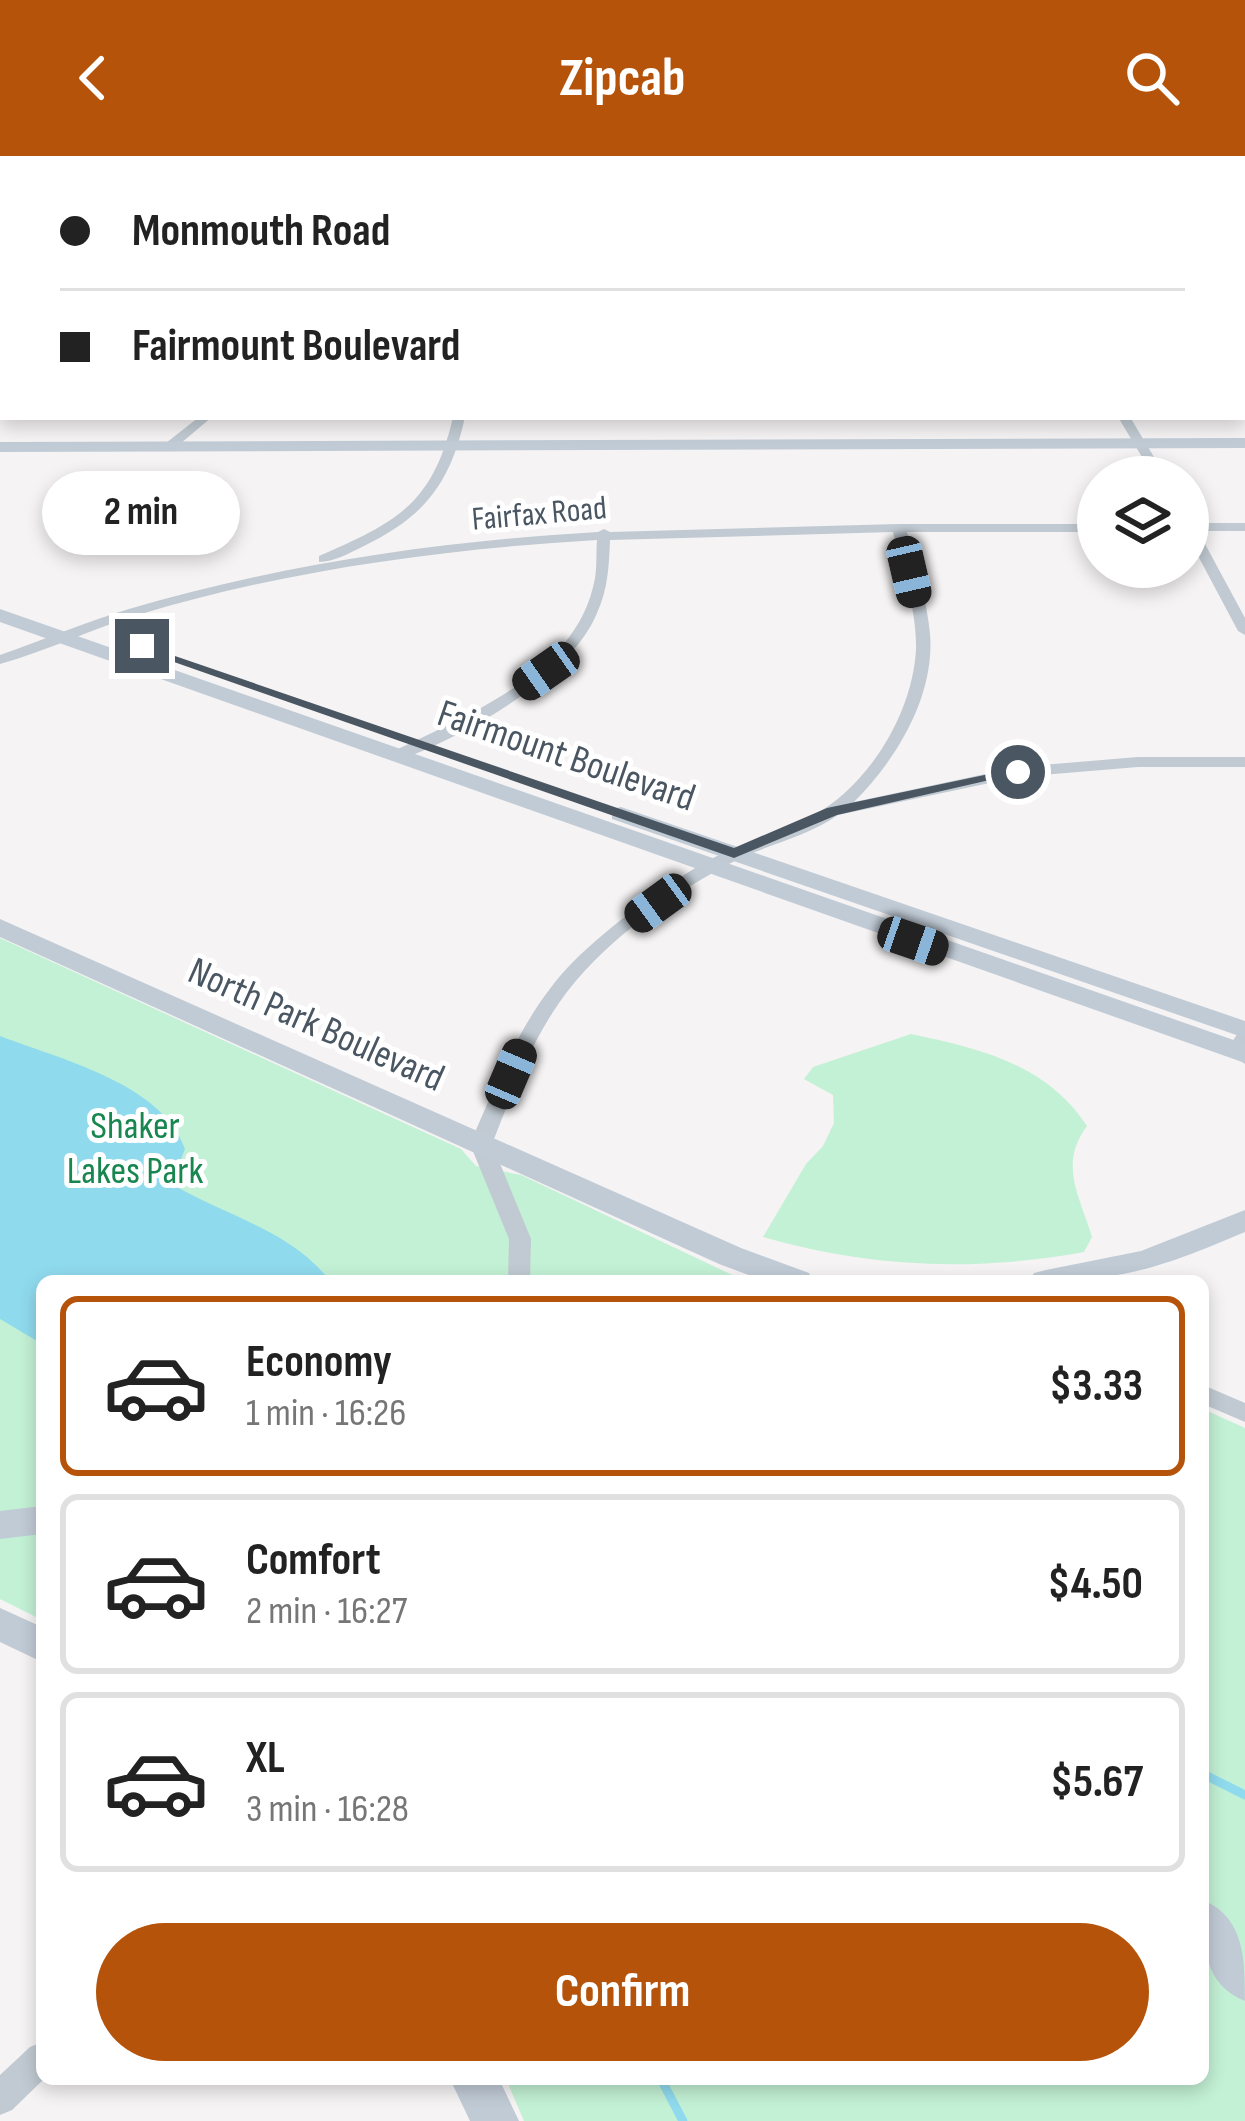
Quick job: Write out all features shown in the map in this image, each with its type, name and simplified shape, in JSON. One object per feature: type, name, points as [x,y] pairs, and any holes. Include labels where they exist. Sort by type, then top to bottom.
[{"type":"main road","points":[[0,447],[1245,443]]},
{"type":"main road","name":"Fairmount Boulevard","points":[[0,597],[734,854],[1243,1046]]},
{"type":"main road","name":"Fairmount Boulevard","points":[[0,615],[710,868],[1243,1046]]},
{"type":"main road","name":"North Park Boulevard","points":[[0,927],[781,1275]]},
{"type":"main road","points":[[1075,1275],[1148,1260],[1245,1220]]},
{"type":"main road","points":[[0,1525],[36,1521]]},
{"type":"main road","points":[[0,1624],[36,1643]]},
{"type":"main road","points":[[1209,1929],[1245,1979]]},
{"type":"main road","points":[[477,2085],[495,2121]]},
{"type":"street","points":[[170,446],[202,420]]},
{"type":"street","points":[[284,574],[344,550],[424,501],[445,475],[459,420]]},
{"type":"street","points":[[1126,420],[1147,456]]},
{"type":"street","points":[[1209,526],[1245,527]]},
{"type":"street","name":"Fairfax Road","points":[[0,660],[89,628],[284,574],[365,560],[604,533],[1077,527]]},
{"type":"street","points":[[833,812],[882,760],[902,729],[923,660],[919,613],[899,528]]},
{"type":"street","points":[[396,756],[498,705],[546,671],[583,634],[599,602],[606,562],[604,533]]},
{"type":"street","points":[[344,550],[365,560]]},
{"type":"street","points":[[1209,564],[1245,631]]},
{"type":"street","points":[[519,1275],[520,1239],[481,1144],[526,1040],[580,966],[623,928],[734,854],[833,812],[1018,772],[1138,762],[1245,762]]},
{"type":"street","points":[[1209,1397],[1245,1413]]},
{"type":"street","points":[[0,2098],[36,2064]]},
{"type":"green space","name":"Shaker Lakes Park","points":[[0,938],[461,1149],[476,1166],[521,1175],[732,1275],[36,1275],[36,1617],[0,1599]]},
{"type":"green space","points":[[911,1034],[1009,1062],[1052,1087],[1071,1105],[1087,1126],[1078,1140],[1073,1167],[1092,1237],[1084,1252],[1003,1262],[923,1264],[843,1255],[763,1237],[834,1123],[833,1095],[804,1079],[813,1067]]},
{"type":"green space","points":[[1209,1412],[1245,1428],[1245,2121],[524,2121],[509,2085],[1209,2085]]},
{"type":"water","points":[[0,1036],[78,1064],[132,1090],[173,1126],[185,1149],[176,1172],[177,1187],[279,1238],[325,1275],[36,1275],[36,1340],[0,1319]]},
{"type":"waterway","points":[[1209,1777],[1245,1795]]},
{"type":"waterway","points":[[664,2085],[683,2121]]},
{"type":"route","points":[[142,646],[734,854],[833,812],[1018,772]]}]
